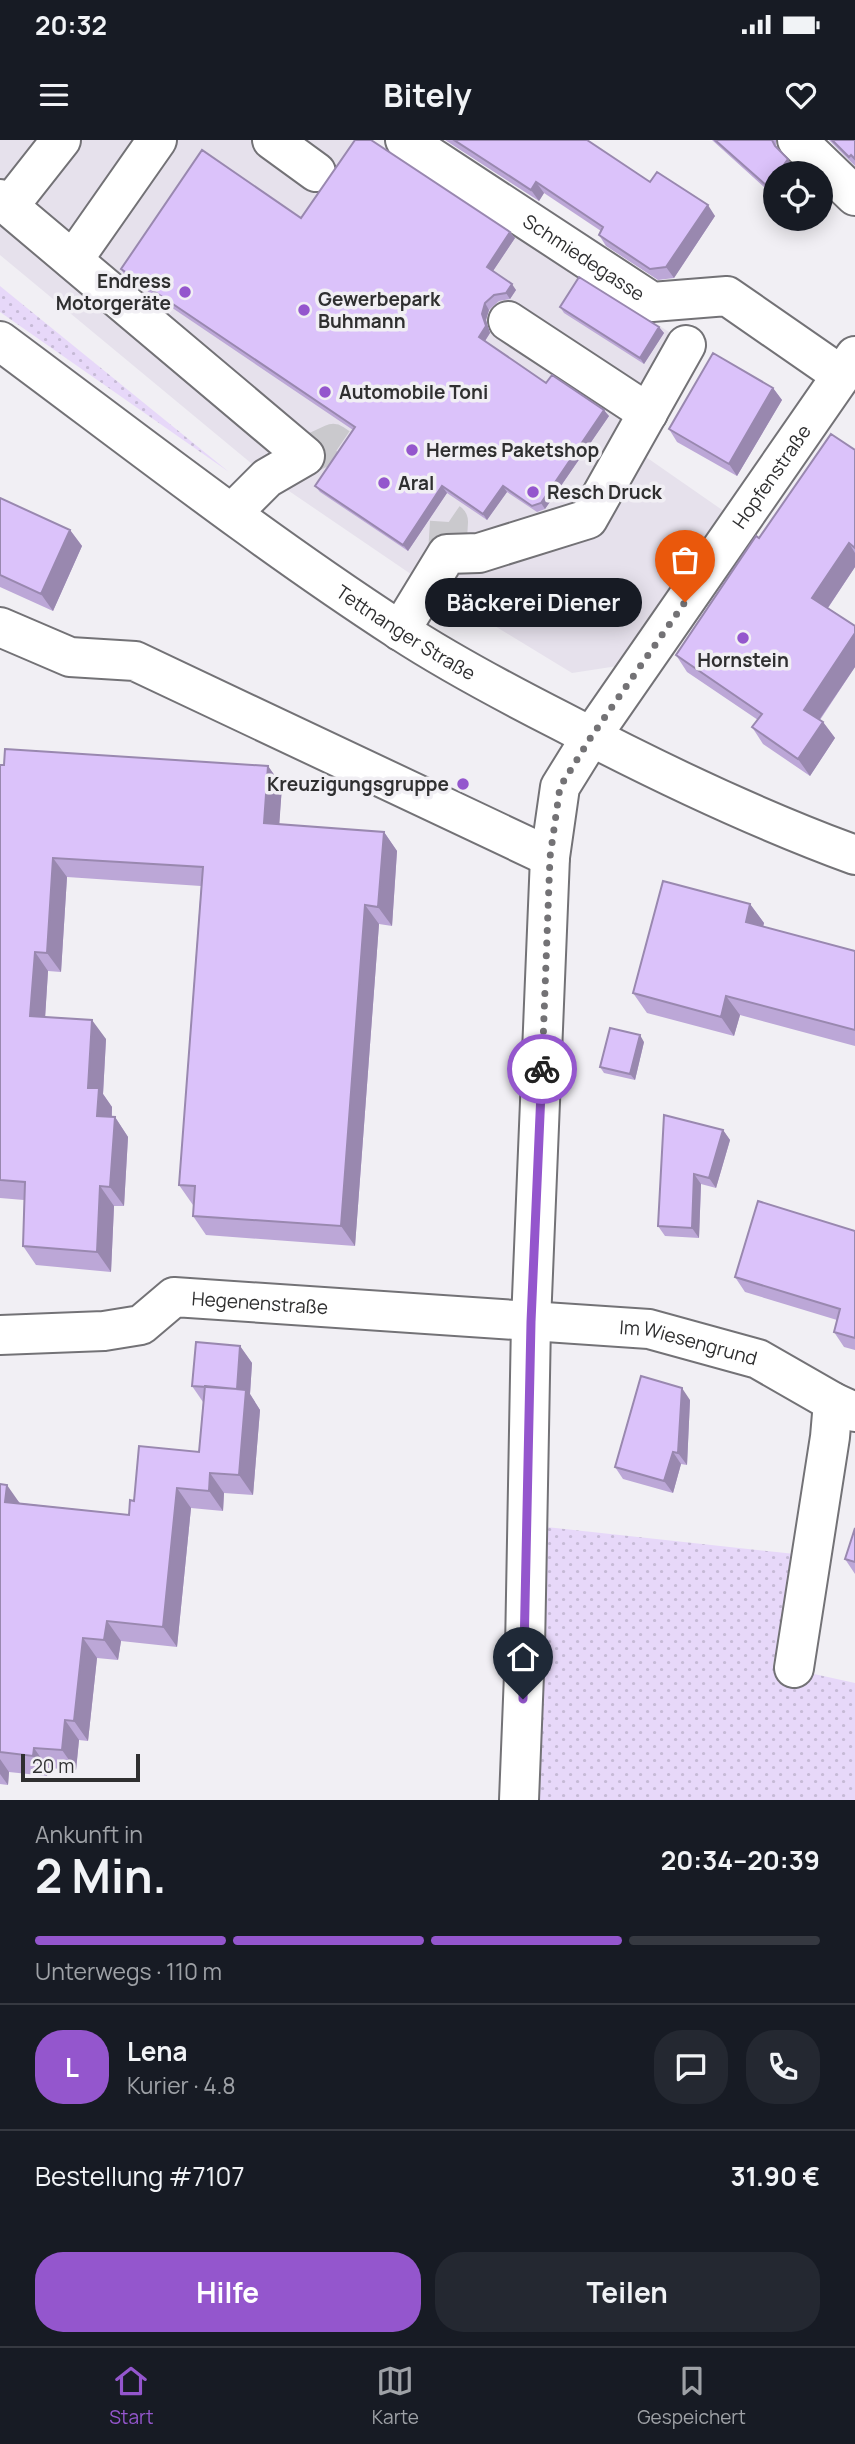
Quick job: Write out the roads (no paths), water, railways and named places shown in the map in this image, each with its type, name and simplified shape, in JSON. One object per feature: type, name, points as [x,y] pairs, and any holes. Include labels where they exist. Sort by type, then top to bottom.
[{"type":"street","points":[[61,140],[4,202],[304,456],[267,478],[232,513]]},
{"type":"street","points":[[73,260],[157,140]]},
{"type":"street","points":[[272,140],[316,172]]},
{"type":"street","name":"Schmiedegasse","points":[[405,140],[652,302],[727,296],[848,365]]},
{"type":"street","points":[[797,140],[855,196]]},
{"type":"street","points":[[508,320],[649,413]]},
{"type":"street","name":"Tettnanger Straße","points":[[0,341],[232,513],[400,631],[496,688],[698,790],[855,855]]},
{"type":"street","points":[[400,631],[447,554],[479,553],[588,519],[686,345]]},
{"type":"street","name":"Hopfenstraße","points":[[591,737],[848,365]]},
{"type":"street","points":[[0,627],[69,657],[135,661],[550,857]]},
{"type":"street","points":[[519,1800],[525,1649],[531,1322],[550,857],[560,787],[591,737]]},
{"type":"street","name":"Hegenenstraße","points":[[0,1335],[104,1331],[141,1325],[174,1297],[531,1322]]},
{"type":"street","name":"Im Wiesengrund","points":[[531,1322],[649,1329],[758,1359],[844,1407],[830,1437],[794,1668]]},
{"type":"tunnel","points":[[305,456],[333,443],[449,522],[447,554]]},
{"type":"place","name":"Endress Motorgeräte","points":[[185,292]]},
{"type":"place","name":"Gewerbepark Buhmann","points":[[304,310]]},
{"type":"place","name":"Automobile Toni","points":[[325,392]]},
{"type":"place","name":"Hermes Paketshop","points":[[412,450]]},
{"type":"place","name":"Aral","points":[[384,483]]},
{"type":"place","name":"Resch Druck","points":[[533,492]]},
{"type":"place","name":"Bäckerei Diener","points":[[685,602]]},
{"type":"place","name":"Hornstein","points":[[743,638]]},
{"type":"place","name":"Kreuzigungsgruppe","points":[[463,784]]}]
